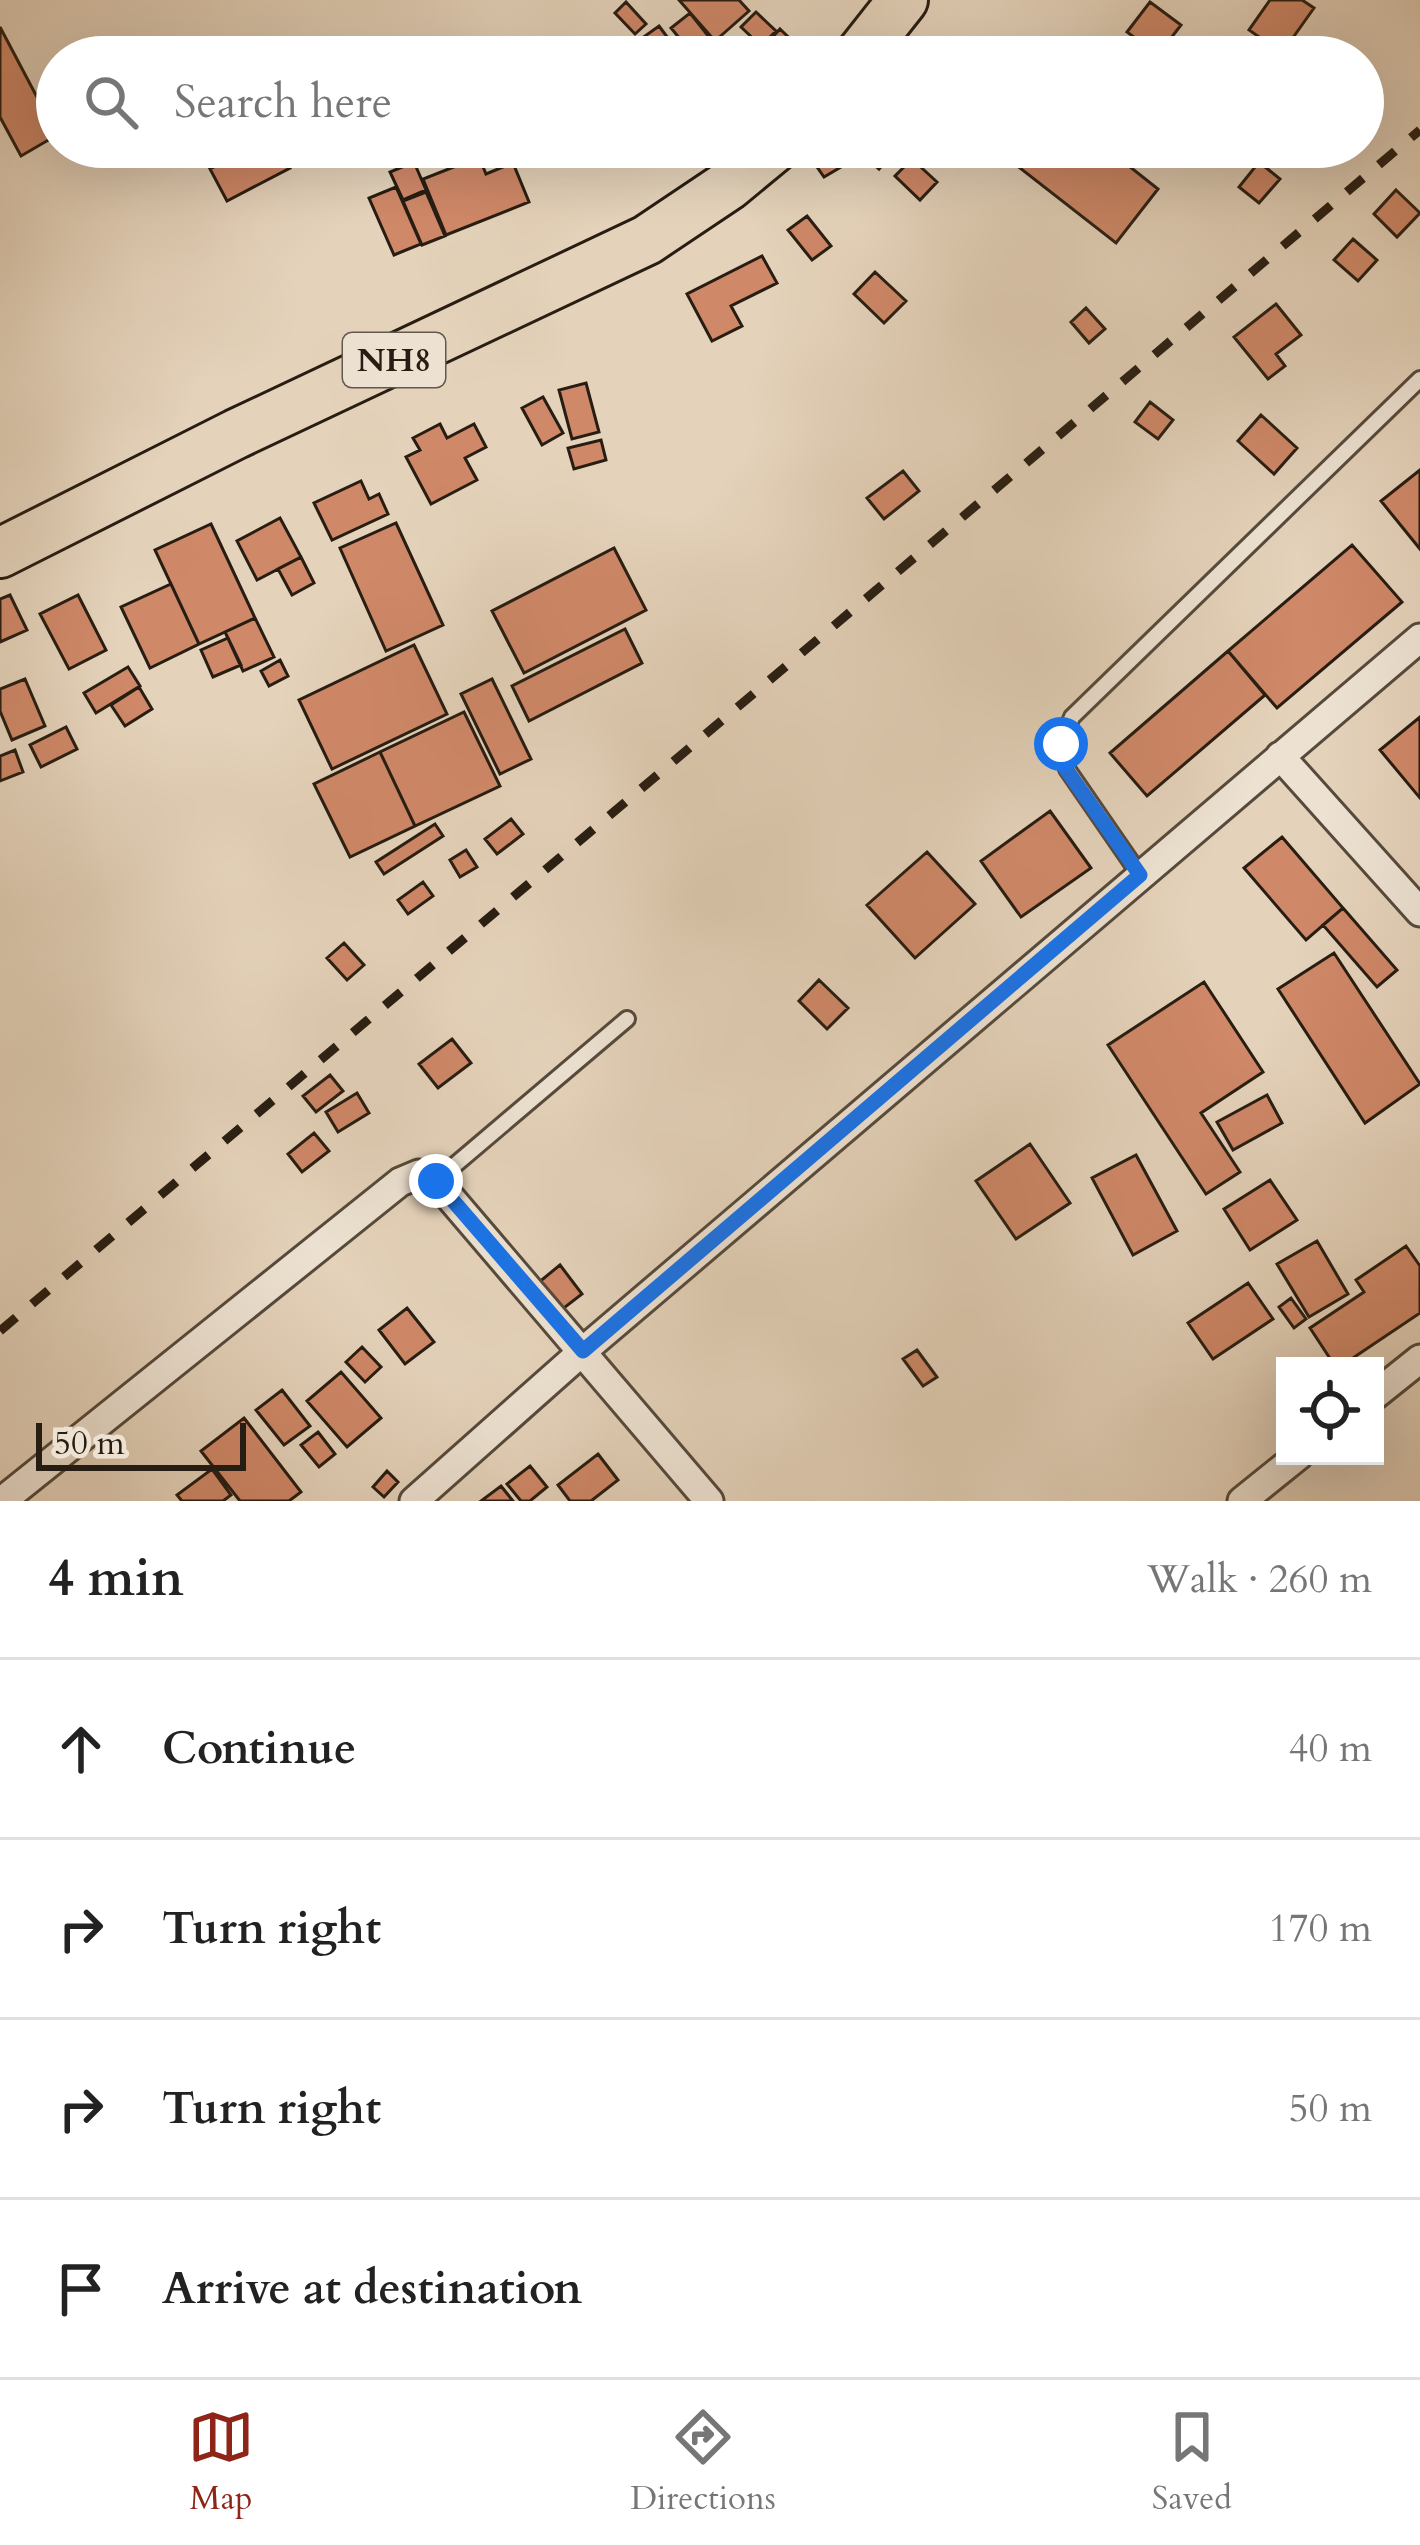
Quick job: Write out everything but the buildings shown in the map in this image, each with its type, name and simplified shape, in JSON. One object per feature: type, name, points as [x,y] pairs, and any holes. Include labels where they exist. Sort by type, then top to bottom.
[{"type":"highway","points":[[875,36],[903,0]]},
{"type":"highway","name":"NH8","points":[[0,554],[236,434],[647,240],[750,168]]},
{"type":"street","points":[[414,1501],[583,1351],[1420,638]]},
{"type":"street","points":[[1280,755],[1420,912]]},
{"type":"street","points":[[2,1501],[400,1182],[419,1174],[436,1181],[710,1501]]},
{"type":"street","points":[[1384,1388],[1420,1359]]},
{"type":"street","points":[[1242,1501],[1287,1465]]},
{"type":"lane","points":[[1140,875],[1066,769],[1061,744],[1072,717],[1420,379]]},
{"type":"lane","points":[[436,1181],[627,1019]]},
{"type":"railway","points":[[1384,160],[1420,130]]},
{"type":"railway","points":[[0,1331],[1375,168]]},
{"type":"route","points":[[436,1181],[583,1351],[1140,875],[1066,769],[1061,744]]}]
